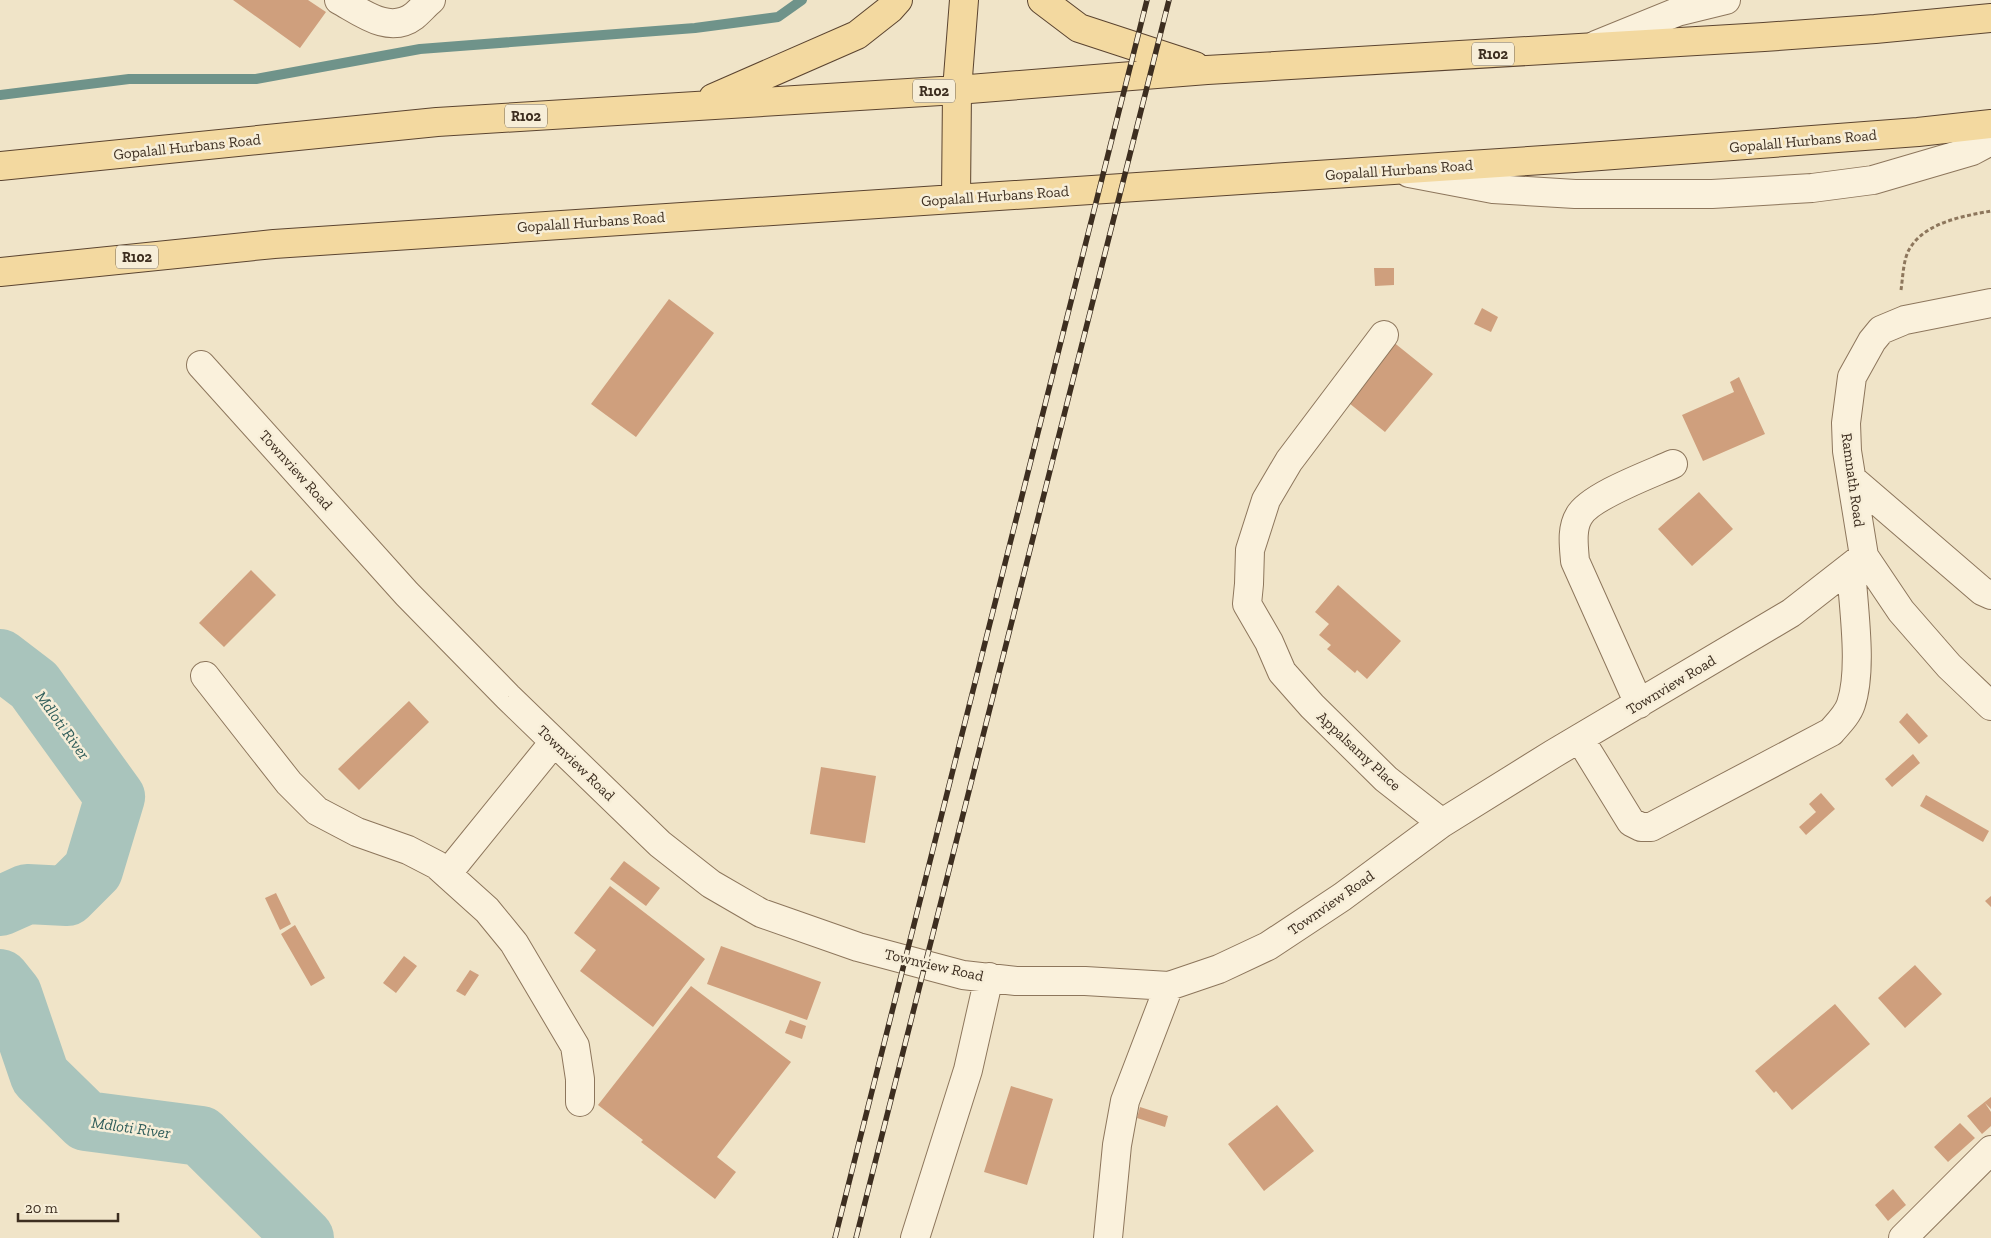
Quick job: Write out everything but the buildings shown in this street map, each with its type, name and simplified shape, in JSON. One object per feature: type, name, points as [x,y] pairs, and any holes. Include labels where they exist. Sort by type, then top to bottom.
[{"type":"main road","points":[[696,106],[857,35],[890,9],[898,0]]},
{"type":"main road","points":[[956,198],[957,90],[964,0]]},
{"type":"main road","points":[[1042,0],[1079,28],[1206,70]]},
{"type":"main road","name":"Gopalall Hurbans Road","points":[[0,166],[437,122],[957,90],[1206,70],[1876,29],[1991,18]]},
{"type":"main road","name":"Gopalall Hurbans Road","points":[[0,272],[274,244],[1394,170],[1918,132],[1991,124]]},
{"type":"street","points":[[339,0],[376,21],[389,24],[399,24],[413,17],[431,0]]},
{"type":"street","points":[[1590,48],[1677,12],[1726,0]]},
{"type":"street","points":[[1394,170],[1492,189],[1576,194],[1712,194],[1812,188],[1873,180],[1972,151],[1991,141]]},
{"type":"street","name":"Ramnath Road","points":[[1991,303],[1899,323],[1881,330],[1872,341],[1852,377],[1846,423],[1858,561],[1949,666],[1991,706]]},
{"type":"street","name":"Appalsamy Place","points":[[1384,335],[1290,461],[1266,500],[1250,550],[1249,584],[1246,604],[1269,642],[1282,672],[1312,706],[1386,779],[1442,823]]},
{"type":"street","name":"Townview Road","points":[[201,364],[407,594],[554,742],[660,844],[711,884],[761,913],[858,947],[963,975],[1016,981],[1085,981],[1169,986],[1219,969],[1268,946],[1342,897],[1442,823],[1791,613],[1858,561]]},
{"type":"street","points":[[1639,704],[1575,561],[1573,536],[1579,515],[1598,499],[1673,464]]},
{"type":"street","points":[[1852,479],[1982,591],[1991,595]]},
{"type":"street","points":[[1580,739],[1631,822],[1641,827],[1651,827],[1831,732],[1851,706],[1856,684],[1858,561]]},
{"type":"street","points":[[205,676],[289,783],[317,811],[357,832],[408,850],[437,865],[487,910],[514,943],[575,1046],[580,1079],[580,1102]]},
{"type":"street","points":[[447,874],[554,742]]},
{"type":"street","points":[[915,1238],[968,1070],[989,977]]},
{"type":"street","points":[[1108,1238],[1117,1145],[1125,1100],[1169,986]]},
{"type":"street","points":[[1903,1238],[1991,1150]]},
{"type":"path","points":[[1899,323],[1903,273],[1910,248],[1926,232],[1953,220],[1991,211]]},
{"type":"waterway","points":[[0,95],[129,79],[256,79],[420,49],[695,28],[778,17],[802,0]]},
{"type":"waterway","name":"Mdloti River","points":[[0,659],[34,685],[115,797],[93,870],[67,896],[27,894],[0,906]]},
{"type":"waterway","name":"Mdloti River","points":[[0,979],[12,994],[40,1076],[86,1121],[201,1136],[304,1238]]},
{"type":"railway","points":[[835,1238],[1147,0]]},
{"type":"railway","points":[[856,1238],[1169,0]]}]
